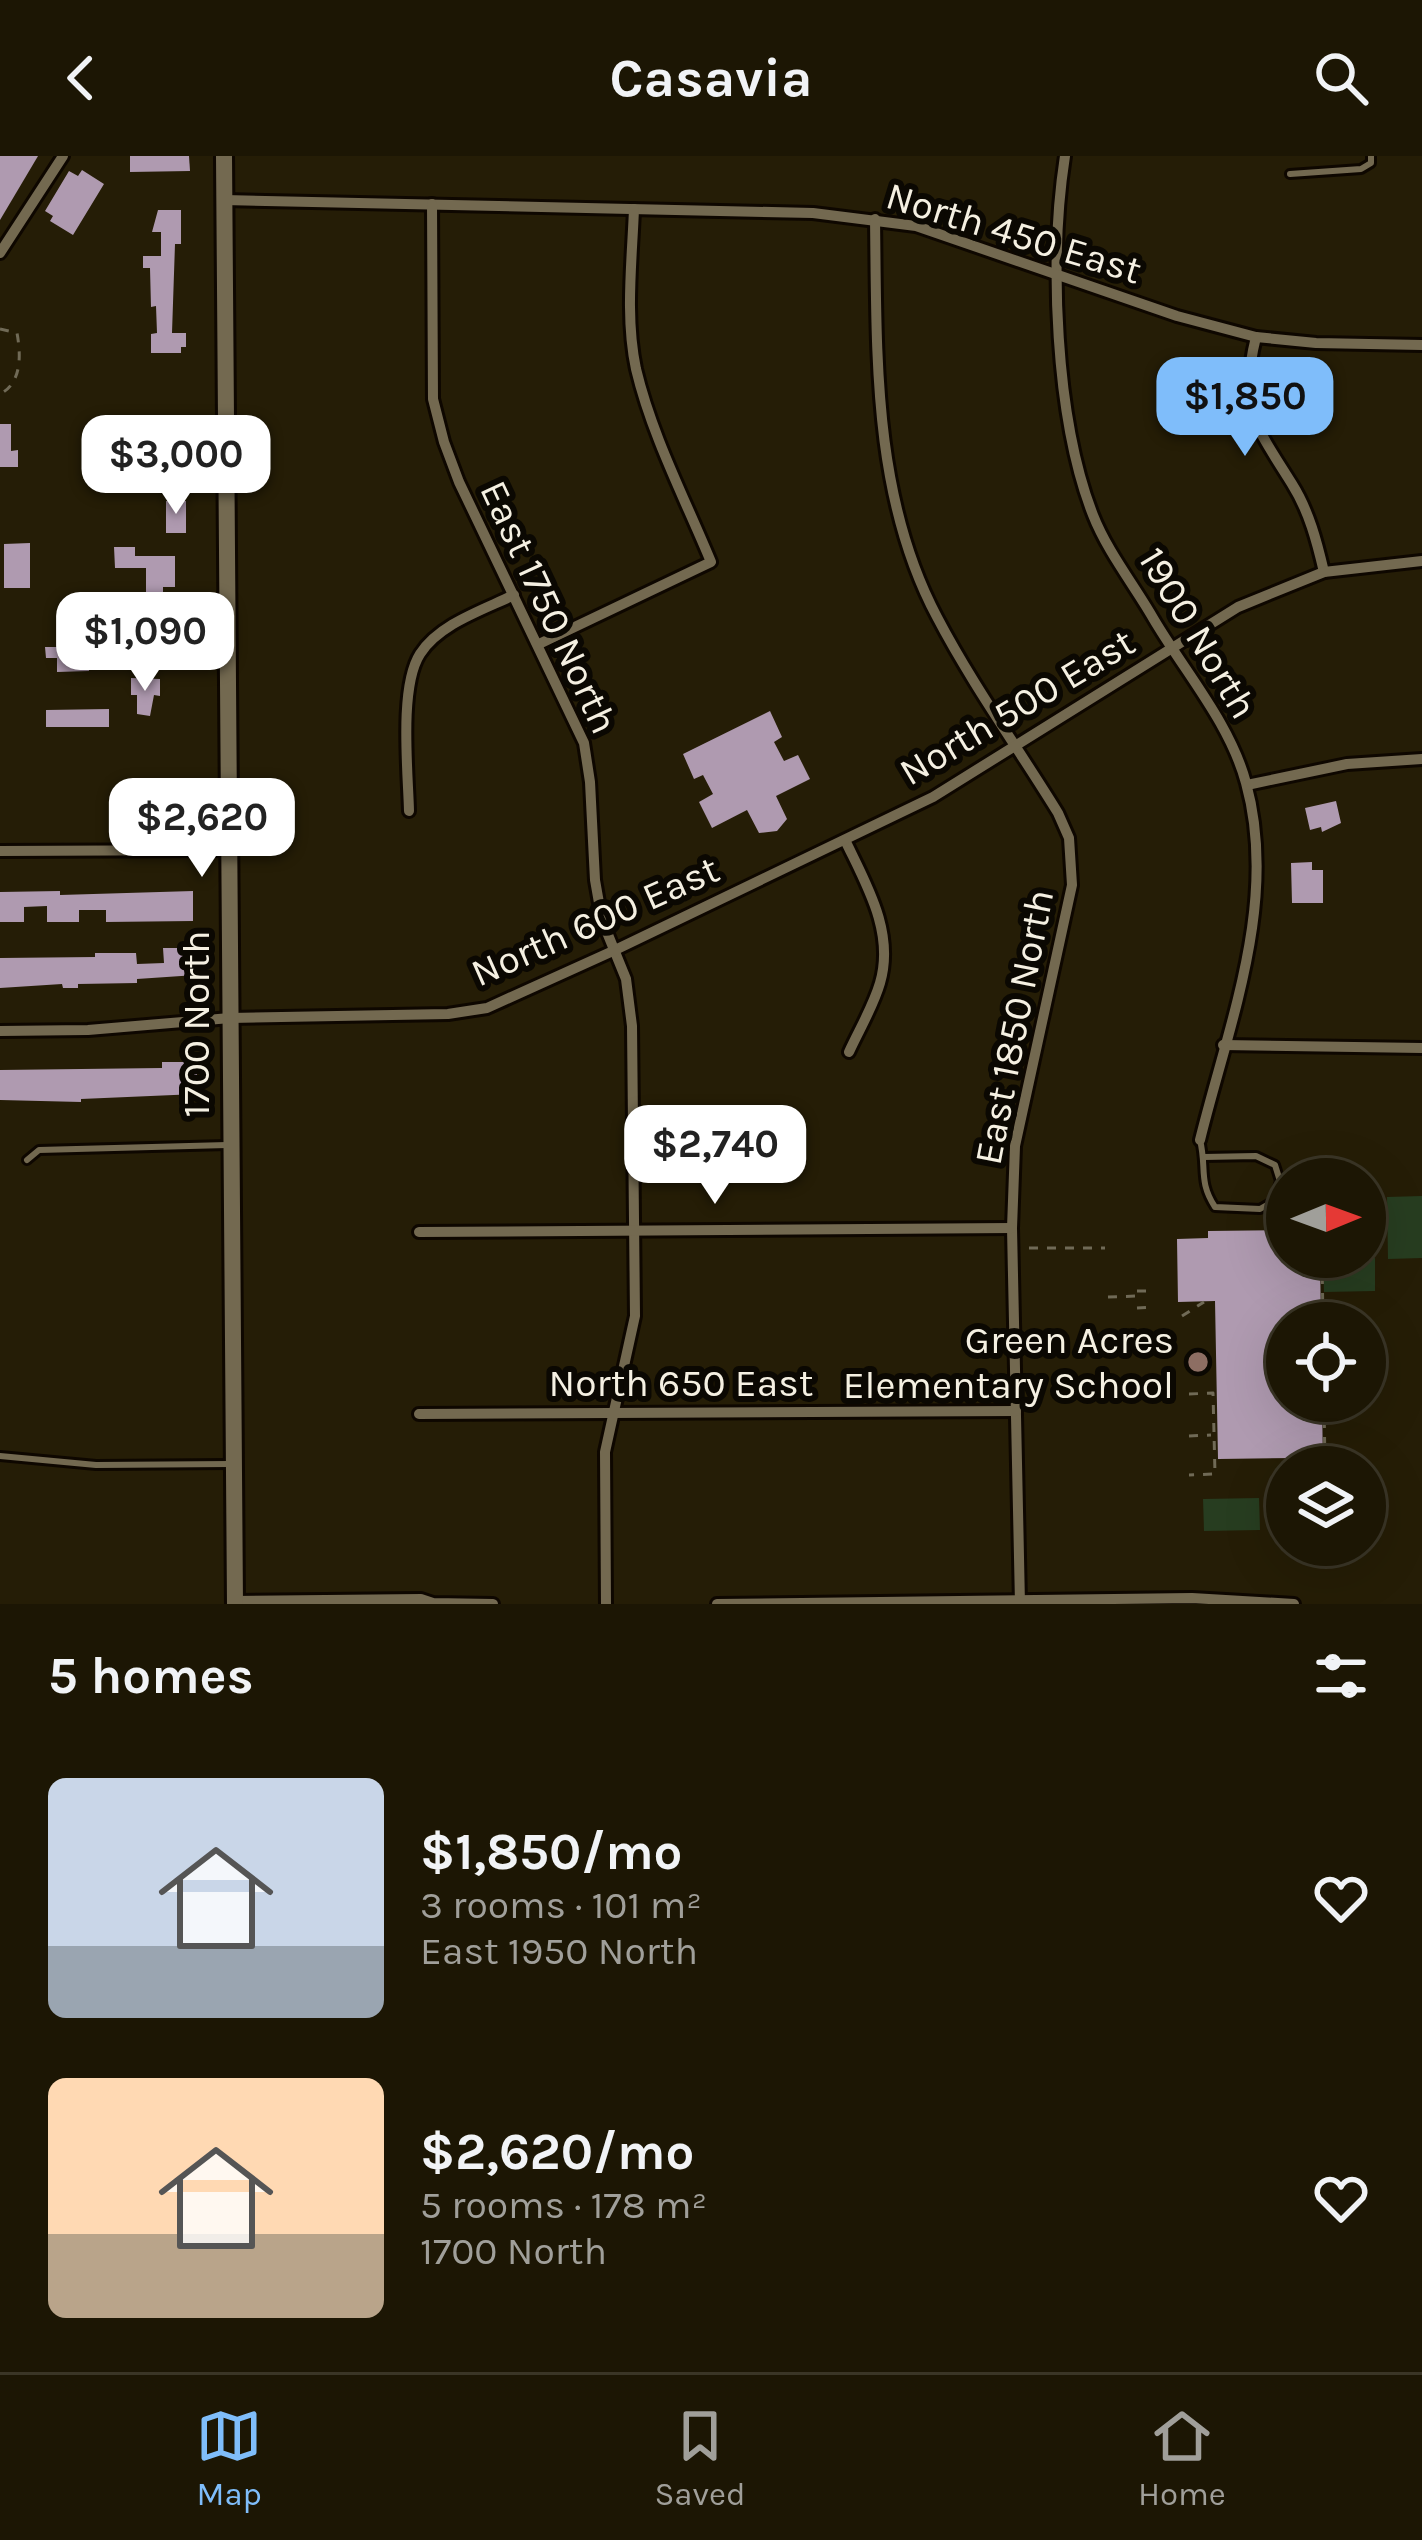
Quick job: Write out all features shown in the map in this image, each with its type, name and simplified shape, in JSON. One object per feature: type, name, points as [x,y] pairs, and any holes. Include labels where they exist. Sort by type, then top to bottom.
[{"type":"street","points":[[0,253],[63,156]]},
{"type":"street","name":"1700 North","points":[[224,156],[235,1603]]},
{"type":"street","name":"1900 North","points":[[1065,156],[1058,273],[1063,379],[1073,446],[1094,518],[1228,738],[1246,785],[1256,864],[1252,941],[1200,1140]]},
{"type":"street","name":"North 450 East","points":[[224,200],[813,213],[875,219],[916,226],[1178,316],[1256,337],[1316,344],[1422,345]]},
{"type":"street","name":"East 1750 North","points":[[432,204],[433,399],[459,482],[584,743],[595,880],[602,920],[626,979],[632,1026],[635,1316],[629,1360],[605,1451],[606,1604]]},
{"type":"street","points":[[539,644],[711,562],[653,426],[635,366],[630,308],[634,209]]},
{"type":"street","name":"East 1850 North","points":[[875,219],[880,411],[898,511],[912,557],[936,615],[1058,813],[1074,865],[1067,917],[1015,1146],[1012,1228],[1020,1602]]},
{"type":"street","points":[[1256,337],[1248,369],[1256,429],[1307,514],[1324,572]]},
{"type":"street","name":"North 500 East","points":[[845,840],[933,797],[1238,607],[1324,572],[1422,561]]},
{"type":"street","points":[[409,811],[407,705],[419,655],[446,629],[514,595]]},
{"type":"street","points":[[1246,785],[1347,764],[1422,758]]},
{"type":"street","points":[[845,840],[878,910],[884,950],[880,982],[850,1052]]},
{"type":"street","name":"North 600 East","points":[[0,1031],[88,1030],[230,1018],[448,1014],[487,1007],[845,840]]},
{"type":"street","points":[[0,851],[227,850]]},
{"type":"street","points":[[1223,1045],[1422,1048]]},
{"type":"street","points":[[419,1232],[1012,1228]]},
{"type":"street","name":"North 650 East","points":[[419,1414],[1016,1411]]},
{"type":"street","points":[[235,1603],[421,1599],[493,1604]]},
{"type":"street","points":[[717,1604],[1294,1604]]},
{"type":"lane","points":[[1290,174],[1361,169],[1371,163],[1371,156]]},
{"type":"lane","points":[[1200,1140],[1202,1187],[1215,1207],[1260,1209],[1274,1202],[1280,1181],[1275,1165],[1256,1156],[1204,1156]]},
{"type":"lane","points":[[27,1160],[40,1150],[230,1145]]},
{"type":"lane","points":[[0,1456],[96,1465],[234,1464]]},
{"type":"path","points":[[0,328],[17,333],[19,339],[17,374],[8,391],[0,394]]},
{"type":"path","points":[[1028,1248],[1106,1248]]},
{"type":"path","points":[[1108,1297],[1154,1291]]},
{"type":"path","points":[[1182,1316],[1204,1302]]},
{"type":"path","points":[[1137,1308],[1154,1307]]},
{"type":"path","points":[[1189,1394],[1213,1393],[1215,1474],[1189,1475]]},
{"type":"path","points":[[1189,1436],[1214,1436]]},
{"type":"green space","points":[[1422,1196],[1422,1258],[1388,1259],[1387,1197]]},
{"type":"green space","points":[[1324,1278],[1375,1278],[1375,1291],[1324,1292]]},
{"type":"green space","points":[[1259,1498],[1260,1530],[1204,1531],[1203,1499]]},
{"type":"building","points":[[0,156],[38,156],[0,220]]},
{"type":"building","points":[[130,156],[189,156],[190,171],[130,172]]},
{"type":"building","points":[[82,170],[104,184],[73,235],[50,221],[53,216],[45,211],[69,171],[78,176]]},
{"type":"building","points":[[158,210],[181,210],[172,333],[186,333],[181,353],[151,353],[151,334],[157,333],[156,306],[151,307],[150,268],[143,268],[143,256],[161,256],[161,232],[152,232]]},
{"type":"building","points":[[0,424],[11,424],[11,451],[18,450],[18,467],[0,467]]},
{"type":"building","points":[[158,426],[185,426],[185,444],[158,445]]},
{"type":"building","points":[[166,501],[186,501],[186,533],[166,533]]},
{"type":"building","points":[[30,543],[30,588],[4,588],[4,544]]},
{"type":"building","points":[[114,547],[135,547],[135,556],[175,556],[175,587],[163,587],[163,637],[144,637],[144,620],[132,620],[132,595],[146,595],[146,568],[115,568]]},
{"type":"building","points":[[45,647],[88,647],[89,671],[57,672],[57,658],[46,658]]},
{"type":"building","points":[[131,678],[160,679],[160,696],[154,695],[150,716],[137,714]]},
{"type":"building","points":[[109,709],[109,727],[46,727],[46,710]]},
{"type":"building","points":[[770,711],[782,737],[774,742],[784,761],[798,755],[810,779],[776,796],[787,819],[777,831],[759,833],[747,810],[712,828],[699,802],[713,794],[703,775],[694,779],[683,754]]},
{"type":"building","points":[[1336,801],[1341,823],[1322,832],[1321,827],[1310,830],[1305,808]]},
{"type":"building","points":[[1312,862],[1312,870],[1323,870],[1323,903],[1292,903],[1291,863]]},
{"type":"building","points":[[60,891],[60,895],[193,891],[193,921],[106,922],[106,910],[79,910],[79,922],[47,922],[47,906],[24,907],[24,922],[0,922],[0,892]]},
{"type":"building","points":[[163,948],[196,948],[196,975],[78,984],[78,988],[63,988],[62,984],[0,988],[0,958],[136,953],[137,964],[164,963]]},
{"type":"building","points":[[162,1062],[197,1062],[197,1094],[81,1102],[0,1100],[0,1070],[162,1068]]},
{"type":"building","name":"Green Acres Elementary School","points":[[1266,1230],[1266,1278],[1320,1278],[1321,1302],[1266,1302],[1266,1422],[1322,1422],[1323,1446],[1266,1446],[1266,1458],[1218,1459],[1215,1301],[1178,1302],[1177,1239],[1208,1238],[1208,1231]]},
{"type":"place","name":"Green Acres Elementary School","points":[[1198,1362]]}]
